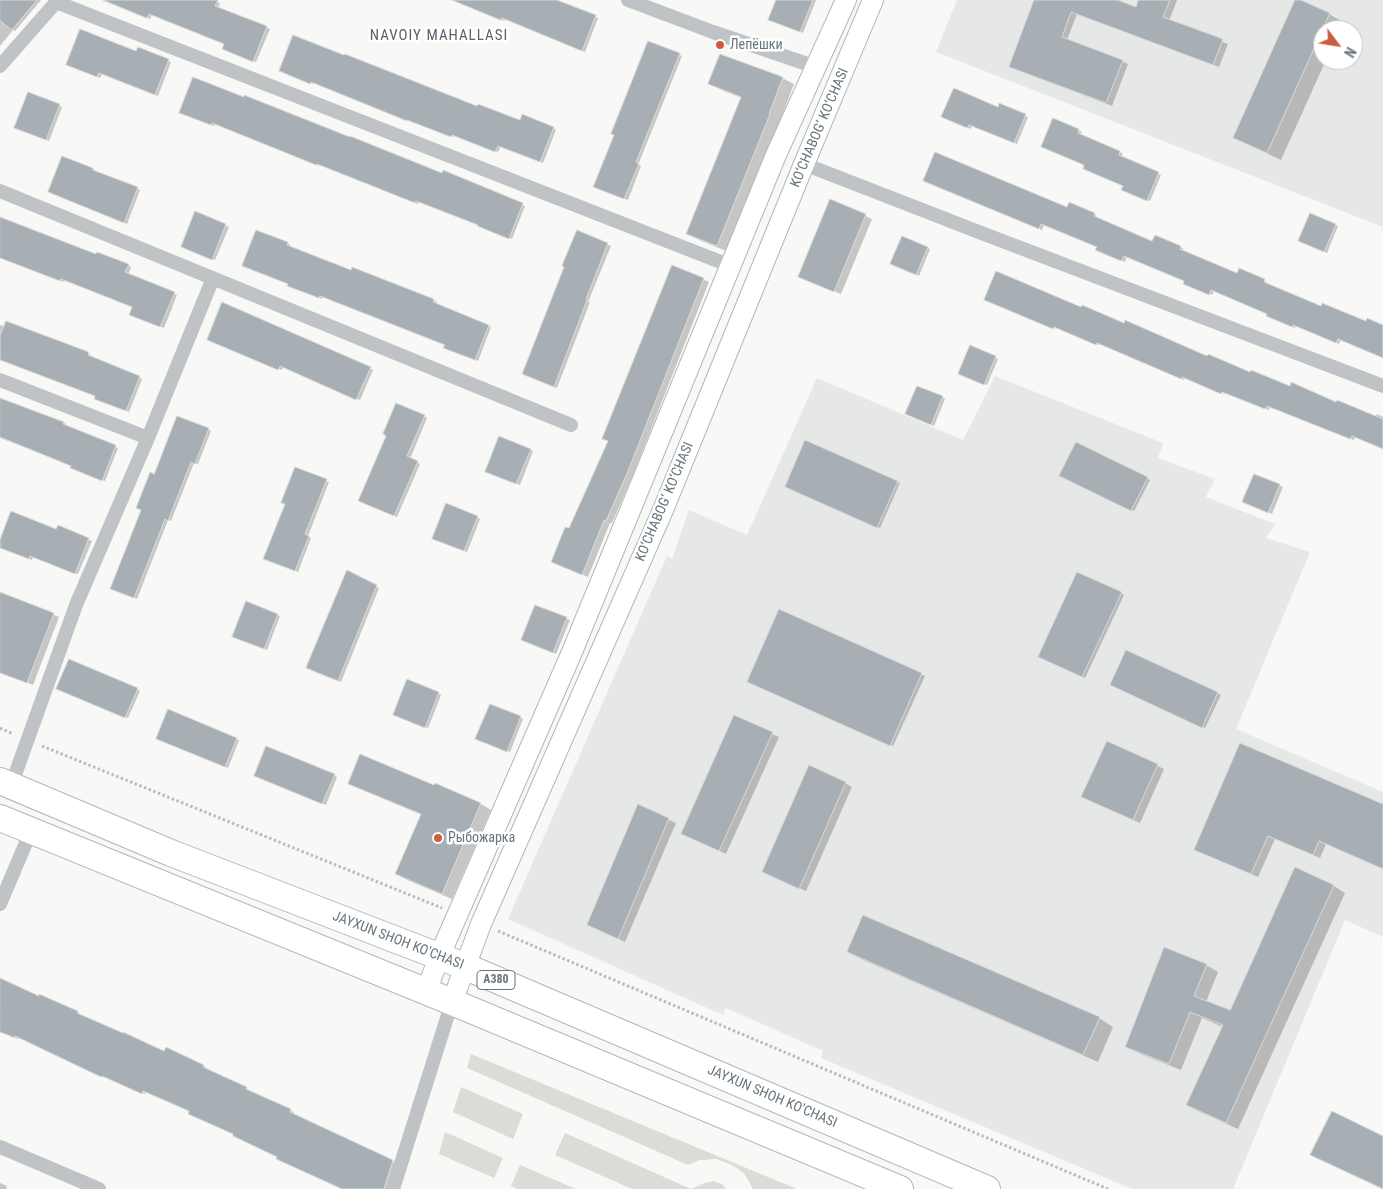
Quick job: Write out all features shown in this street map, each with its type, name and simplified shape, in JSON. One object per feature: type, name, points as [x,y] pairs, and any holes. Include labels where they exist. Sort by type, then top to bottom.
[{"type":"highway","name":"JAYXUN SHOH KO'CHASI","points":[[6,784],[171,853],[464,966],[987,1189]]},
{"type":"highway","points":[[0,818],[452,1002],[900,1189]]},
{"type":"highway","points":[[749,1126],[762,1094]]},
{"type":"main road","name":"KO‘CHABOG‘ KO‘CHASI","points":[[426,992],[572,652],[781,144],[846,0]]},
{"type":"main road","name":"KO‘CHABOG‘ KO‘CHASI","points":[[452,1002],[481,924],[662,510],[873,0]]},
{"type":"main road","points":[[781,144],[806,159]]},
{"type":"main road","points":[[636,497],[662,510]]},
{"type":"street","points":[[628,0],[713,32],[816,67]]},
{"type":"street","points":[[0,66],[57,1],[731,266]]},
{"type":"street","points":[[806,159],[984,234],[1383,386]]},
{"type":"street","points":[[0,190],[389,352],[571,425]]},
{"type":"street","points":[[6,784],[28,740],[76,605],[148,438],[213,278]]},
{"type":"street","points":[[0,380],[148,438]]},
{"type":"street","points":[[0,904],[31,831]]},
{"type":"street","points":[[393,1189],[452,1002]]},
{"type":"street","points":[[0,1147],[99,1189]]},
{"type":"path","points":[[0,728],[458,914]]},
{"type":"path","points":[[481,924],[1108,1189]]},
{"type":"shaded area","points":[[957,0],[1383,0],[1383,227],[936,52]]},
{"type":"shaded area","points":[[995,376],[1163,443],[1158,458],[1215,479],[1206,497],[1275,524],[1266,538],[1310,552],[1236,729],[1383,792],[1383,937],[1345,920],[1233,1189],[1132,1189],[821,1058],[823,1051],[726,1008],[723,1015],[508,919],[667,556],[672,559],[689,510],[747,535],[817,378],[963,440]]},
{"type":"shaded area","points":[[471,1054],[797,1189],[753,1189],[744,1173],[732,1165],[716,1159],[700,1160],[688,1165],[467,1068]]},
{"type":"shaded area","points":[[461,1087],[523,1114],[513,1139],[453,1112]]},
{"type":"shaded area","points":[[445,1132],[503,1158],[494,1178],[439,1154]]},
{"type":"shaded area","points":[[565,1133],[691,1189],[632,1189],[555,1155]]},
{"type":"shaded area","points":[[520,1165],[576,1189],[517,1189],[511,1186]]},
{"type":"shaded area","points":[[714,1181],[723,1185],[726,1189],[691,1189],[705,1183]]},
{"type":"building","points":[[0,0],[37,0],[12,30],[0,21]]},
{"type":"building","points":[[103,0],[218,0],[215,6],[267,26],[253,62],[222,49],[224,44],[149,14],[147,18]]},
{"type":"building","points":[[452,0],[557,0],[596,15],[582,51],[502,18],[501,20]]},
{"type":"building","points":[[776,0],[813,0],[800,32],[768,20]]},
{"type":"building","points":[[1034,0],[1118,0],[1136,7],[1138,0],[1170,0],[1163,17],[1223,39],[1213,65],[1071,12],[1062,37],[1123,60],[1106,103],[1009,67]]},
{"type":"building","points":[[1295,0],[1301,0],[1330,13],[1327,20],[1313,20],[1313,51],[1267,153],[1233,138]]},
{"type":"building","points":[[80,29],[136,51],[138,47],[169,59],[155,95],[99,73],[97,77],[66,65]]},
{"type":"building","points":[[293,35],[477,106],[478,104],[520,120],[522,114],[554,127],[540,162],[498,146],[495,152],[452,135],[451,137],[279,71]]},
{"type":"building","points":[[648,41],[680,53],[636,162],[639,164],[624,199],[593,187],[614,135],[611,134]]},
{"type":"building","points":[[720,54],[783,77],[717,246],[686,234],[741,97],[708,84]]},
{"type":"building","points":[[193,77],[244,97],[244,95],[442,173],[443,170],[523,203],[509,239],[478,225],[416,201],[415,203],[212,123],[211,125],[179,113]]},
{"type":"building","points":[[954,88],[998,107],[999,103],[1026,114],[1014,143],[969,125],[967,128],[941,117]]},
{"type":"building","points":[[28,92],[60,104],[46,140],[14,128]]},
{"type":"building","points":[[1053,118],[1079,129],[1078,133],[1120,151],[1119,155],[1159,172],[1147,201],[1121,190],[1123,186],[1083,169],[1084,165],[1041,147]]},
{"type":"building","points":[[935,152],[1067,207],[1069,202],[1095,213],[1094,216],[1152,241],[1155,235],[1181,246],[1180,249],[1237,273],[1239,268],[1265,279],[1264,282],[1321,306],[1322,303],[1366,321],[1367,318],[1383,325],[1383,358],[1338,339],[1336,343],[1293,325],[1292,327],[1211,290],[1209,295],[1183,284],[1184,281],[1124,256],[1121,261],[1095,250],[1097,247],[1041,224],[1039,229],[923,181]]},
{"type":"building","points":[[62,156],[138,187],[124,223],[48,192]]},
{"type":"building","points":[[830,199],[866,214],[834,292],[798,277]]},
{"type":"building","points":[[195,211],[226,224],[212,260],[181,247]]},
{"type":"building","points":[[1310,213],[1336,224],[1324,252],[1298,241]]},
{"type":"building","points":[[0,217],[96,254],[97,252],[129,264],[125,272],[175,292],[160,327],[129,315],[132,307],[61,279],[60,281],[0,258]]},
{"type":"building","points":[[256,230],[288,242],[287,245],[351,270],[352,267],[434,299],[433,302],[489,325],[475,360],[443,348],[445,345],[320,296],[319,298],[287,286],[288,284],[242,266]]},
{"type":"building","points":[[577,230],[608,243],[554,387],[522,374]]},
{"type":"building","points":[[902,236],[928,247],[916,275],[890,264]]},
{"type":"building","points":[[672,265],[704,278],[628,471],[606,521],[604,520],[582,575],[551,562],[565,527],[569,528],[608,441],[602,439]]},
{"type":"building","points":[[996,271],[1081,307],[1082,305],[1124,323],[1125,320],[1207,356],[1208,354],[1290,386],[1291,382],[1336,402],[1337,400],[1383,419],[1383,449],[1352,436],[1350,439],[1267,406],[1265,409],[1222,392],[1221,394],[1097,343],[1096,345],[1054,327],[1053,329],[984,300]]},
{"type":"building","points":[[222,302],[371,367],[356,400],[280,366],[278,370],[207,340]]},
{"type":"building","points":[[6,321],[89,352],[88,355],[140,376],[126,411],[94,399],[95,396],[0,360],[0,336]]},
{"type":"building","points":[[970,345],[996,356],[984,385],[958,374]]},
{"type":"building","points":[[917,386],[943,396],[931,425],[905,414]]},
{"type":"building","points":[[0,398],[64,422],[63,424],[116,445],[102,481],[0,437]]},
{"type":"building","points":[[396,403],[425,415],[407,456],[418,461],[394,516],[358,501],[386,436],[383,434]]},
{"type":"building","points":[[177,416],[209,428],[195,464],[191,462],[168,521],[165,519],[134,598],[110,589],[141,510],[136,508],[150,472],[154,474]]},
{"type":"building","points":[[499,436],[531,449],[516,484],[485,472]]},
{"type":"building","points":[[805,440],[898,481],[877,528],[785,487]]},
{"type":"building","points":[[1076,442],[1148,477],[1131,511],[1059,476]]},
{"type":"building","points":[[295,467],[327,479],[305,534],[309,536],[295,571],[263,559],[285,504],[281,503]]},
{"type":"building","points":[[1254,474],[1280,484],[1268,513],[1242,502]]},
{"type":"building","points":[[446,503],[478,516],[464,551],[432,539]]},
{"type":"building","points":[[11,511],[56,529],[58,525],[89,538],[75,574],[30,556],[29,559],[0,548],[0,540]]},
{"type":"building","points":[[347,570],[377,585],[338,681],[306,668]]},
{"type":"building","points":[[1077,572],[1122,592],[1082,677],[1038,657]]},
{"type":"building","points":[[0,592],[54,613],[27,683],[0,673]]},
{"type":"building","points":[[246,601],[278,614],[264,649],[232,637]]},
{"type":"building","points":[[535,605],[567,617],[553,653],[521,640]]},
{"type":"building","points":[[779,609],[922,673],[890,746],[747,682]]},
{"type":"building","points":[[1126,650],[1218,692],[1202,728],[1110,685]]},
{"type":"building","points":[[69,659],[138,688],[125,718],[56,689]]},
{"type":"building","points":[[407,679],[439,692],[425,728],[393,715]]},
{"type":"building","points":[[490,704],[521,716],[507,752],[475,739]]},
{"type":"building","points":[[168,709],[237,738],[225,767],[156,739]]},
{"type":"building","points":[[734,715],[773,732],[719,851],[681,834]]},
{"type":"building","points":[[1107,741],[1158,764],[1133,820],[1081,797]]},
{"type":"building","points":[[1240,743],[1383,804],[1383,869],[1319,841],[1313,855],[1268,836],[1251,874],[1194,850]]},
{"type":"building","points":[[266,746],[335,774],[322,804],[254,776]]},
{"type":"building","name":"Рыбожарка","points":[[360,754],[481,803],[442,894],[395,874],[421,814],[348,784]]},
{"type":"building","points":[[809,765],[846,782],[799,889],[762,872]]},
{"type":"building","points":[[638,804],[669,818],[618,939],[587,925]]},
{"type":"building","points":[[1295,867],[1334,885],[1226,1123],[1186,1105],[1223,1025],[1190,1012],[1169,1064],[1125,1047],[1164,947],[1207,964],[1194,996],[1230,1010]]},
{"type":"building","points":[[863,915],[1100,1017],[1083,1055],[847,952]]},
{"type":"building","points":[[0,978],[78,1011],[77,1013],[164,1051],[166,1047],[204,1065],[203,1067],[247,1087],[246,1089],[291,1109],[290,1112],[393,1160],[384,1189],[342,1189],[276,1159],[277,1157],[233,1136],[233,1134],[188,1114],[189,1111],[143,1091],[142,1094],[101,1077],[15,1036],[15,1038],[0,1032]]},
{"type":"building","points":[[1332,1111],[1383,1136],[1383,1189],[1310,1155]]},
{"type":"place","name":"Лепёшки","points":[[720,45]]},
{"type":"place","name":"Рыбожарка","points":[[438,838]]},
{"type":"district","name":"NAVOIY MAHALLASI","points":[[439,36]]}]
